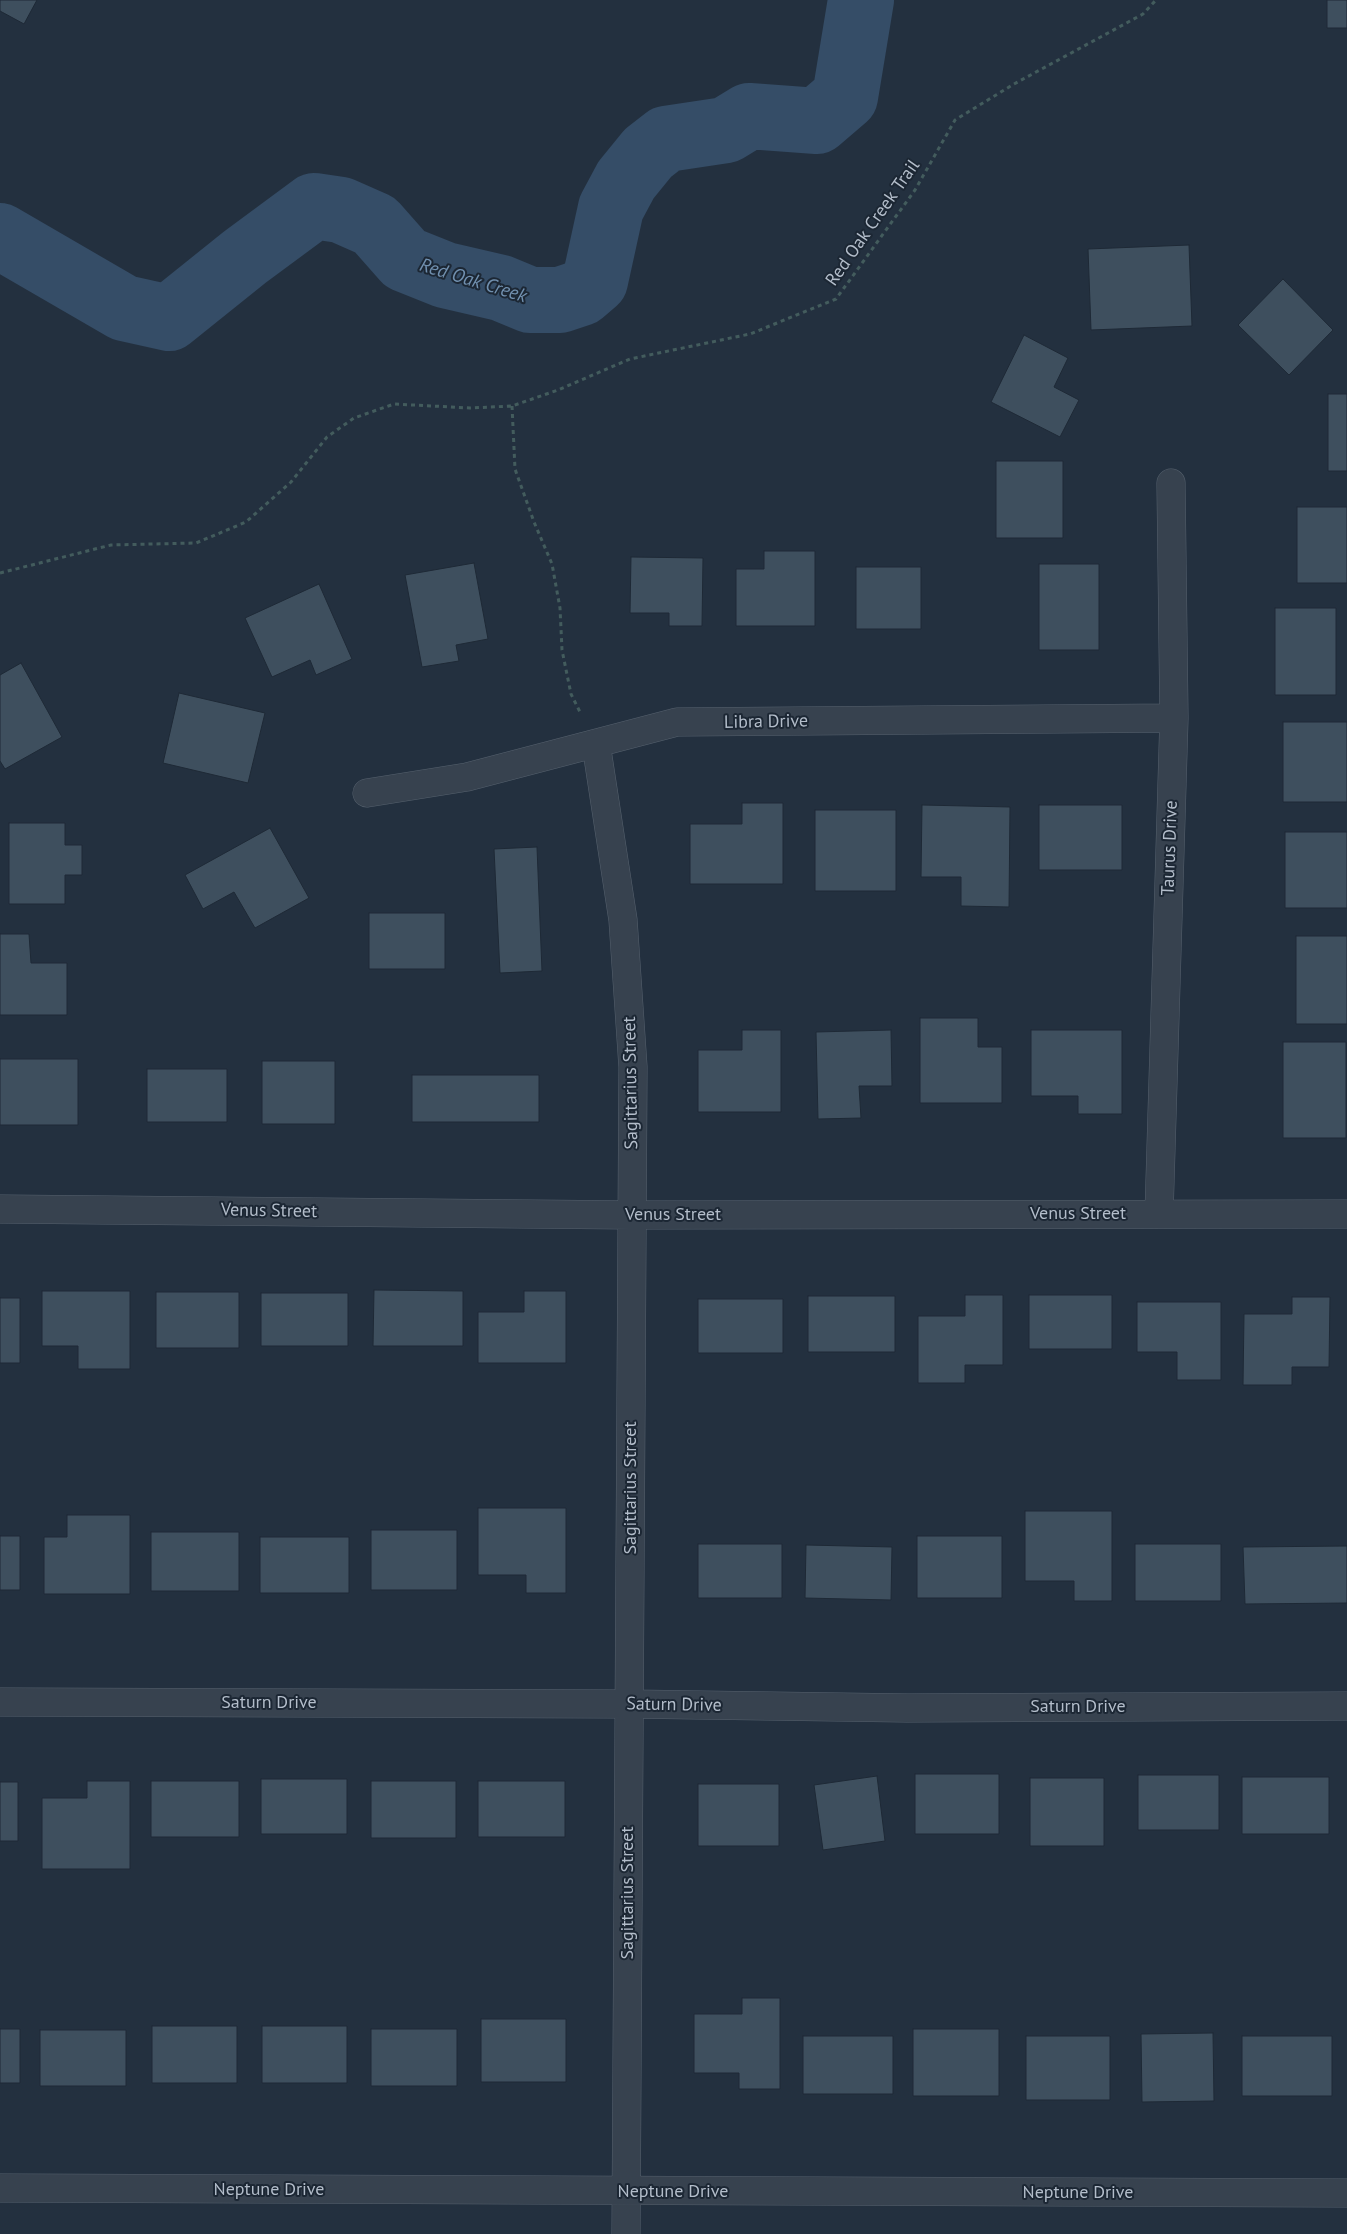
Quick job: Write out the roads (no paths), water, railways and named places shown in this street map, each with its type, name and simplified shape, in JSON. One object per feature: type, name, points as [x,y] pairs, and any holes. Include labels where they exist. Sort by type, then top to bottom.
[{"type":"street","name":"Taurus Drive","points":[[1159,1214],[1174,718],[1171,483]]},
{"type":"street","name":"Libra Drive","points":[[367,793],[467,778],[677,722],[1174,718]]},
{"type":"street","name":"Sagittarius Street","points":[[596,744],[624,920],[633,1067],[626,2234]]},
{"type":"street","name":"Venus Street","points":[[0,1208],[632,1215],[1347,1214]]},
{"type":"street","name":"Saturn Drive","points":[[0,1702],[630,1704],[907,1708],[1347,1706]]},
{"type":"street","name":"Neptune Drive","points":[[0,2188],[626,2192],[1347,2193]]},
{"type":"waterway","name":"Red Oak Creek","points":[[0,236],[124,308],[169,318],[245,257],[314,206],[341,210],[375,225],[405,259],[445,275],[501,288],[530,300],[560,300],[581,293],[595,281],[611,208],[626,180],[648,153],[666,139],[726,130],[749,116],[817,121],[845,97],[861,0]]}]
